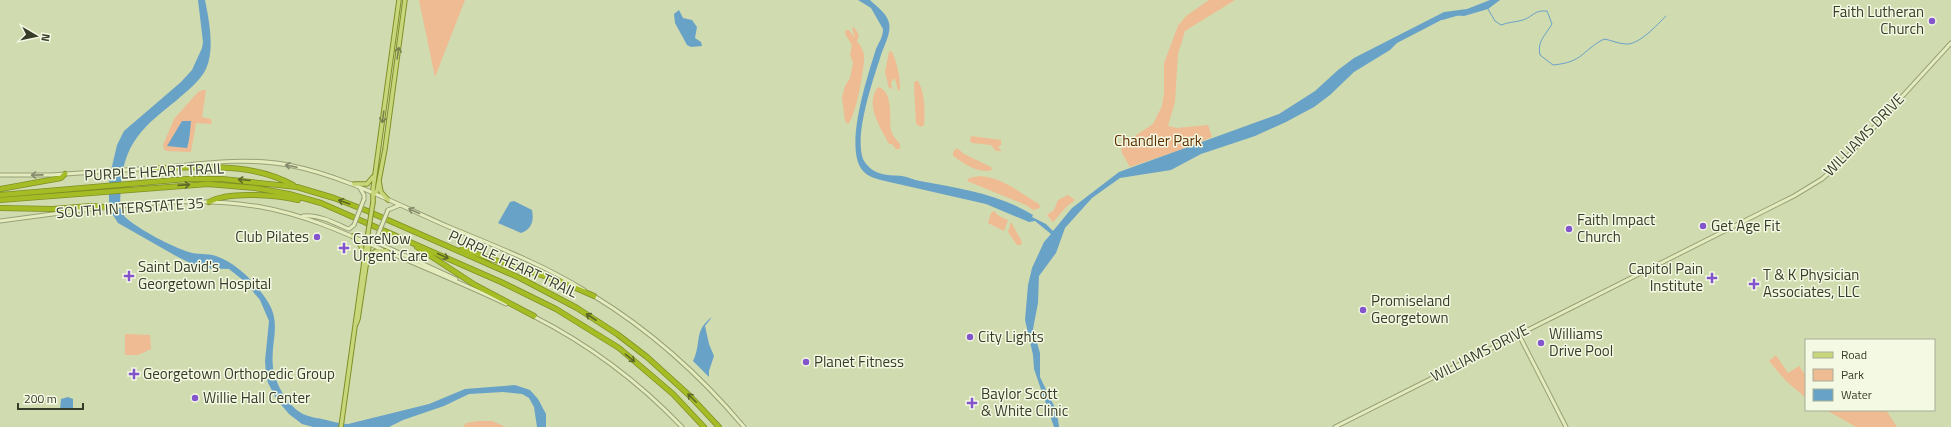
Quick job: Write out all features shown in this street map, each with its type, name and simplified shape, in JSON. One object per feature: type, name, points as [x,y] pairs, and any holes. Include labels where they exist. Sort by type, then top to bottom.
[{"type":"highway","points":[[152,168],[203,166],[237,168],[265,174],[296,187]]},
{"type":"highway","points":[[0,189],[61,178],[66,174]]},
{"type":"highway","name":"PURPLE HEART TRAIL","points":[[0,200],[193,179],[226,179],[296,187],[347,203],[520,278],[577,308],[617,334],[648,358],[690,396],[719,427]]},
{"type":"highway","name":"PURPLE HEART TRAIL","points":[[144,185],[192,184],[243,186],[308,199],[342,211],[536,298],[586,327],[619,348],[656,379],[704,427]]},
{"type":"highway","name":"PURPLE HEART TRAIL","points":[[0,195],[88,190]]},
{"type":"highway","points":[[210,202],[221,197],[269,196],[301,200],[342,211]]},
{"type":"highway","points":[[0,208],[53,209],[91,206],[106,207]]},
{"type":"highway","points":[[393,222],[487,259],[562,282],[594,296]]},
{"type":"highway","points":[[407,240],[475,285],[534,316]]},
{"type":"main road","points":[[341,427],[358,319],[365,257],[369,246],[367,243],[374,194],[375,173],[399,0]]},
{"type":"main road","points":[[374,194],[377,191],[386,143],[405,0]]},
{"type":"main road","name":"WILLIAMS DRIVE","points":[[1335,427],[1518,333],[1794,196],[1822,179],[1846,158],[1951,43]]},
{"type":"main road","points":[[0,174],[66,174],[218,162],[261,162],[310,170],[356,185],[541,267],[594,296],[632,322],[676,357],[715,394],[744,427]]},
{"type":"main road","points":[[356,185],[367,184],[375,173]]},
{"type":"main road","points":[[379,177],[381,190],[388,200]]},
{"type":"main road","points":[[301,216],[310,215],[349,229],[354,225],[364,199],[362,190],[356,185]]},
{"type":"main road","name":"SOUTH INTERSTATE 35","points":[[0,221],[106,207],[158,203],[210,202],[261,207],[301,216],[387,251],[534,316],[578,342],[620,372],[654,400],[682,427]]},
{"type":"main road","points":[[400,205],[388,210],[377,237],[378,242],[468,286]]},
{"type":"main road","points":[[352,236],[361,246],[365,257]]},
{"type":"main road","points":[[365,257],[375,252],[387,251]]},
{"type":"main road","points":[[1518,333],[1566,427]]},
{"type":"green space","points":[[419,0],[465,0],[435,77]]},
{"type":"green space","name":"Chandler Park","points":[[1209,0],[1235,0],[1185,31],[1178,54],[1175,102],[1168,126],[1177,128],[1208,125],[1212,137],[1183,149],[1130,167],[1121,149],[1126,142],[1153,124],[1162,106],[1164,93],[1164,63],[1178,26],[1186,16]]},
{"type":"green space","points":[[854,27],[859,35],[857,41],[863,51],[864,61],[857,102],[848,124],[845,121],[842,97],[845,86],[850,78],[853,63],[850,54],[852,45],[845,34],[846,30],[849,30],[855,38],[852,28]]},
{"type":"green space","points":[[891,51],[895,58],[899,75],[900,89],[898,91],[895,78],[891,82],[892,89],[889,88],[885,72],[889,52]]},
{"type":"green space","points":[[915,81],[918,81],[924,102],[924,125],[921,127],[916,124]]},
{"type":"green space","points":[[878,87],[883,90],[889,100],[891,131],[900,144],[900,149],[896,149],[892,144],[889,144],[875,116],[873,101],[874,94]]},
{"type":"green space","points":[[206,90],[202,117],[211,119],[212,124],[196,123],[191,152],[166,151],[163,145],[174,119],[198,92]]},
{"type":"green space","points":[[971,136],[1001,140],[1001,145],[998,147],[1002,151],[996,151],[991,145],[972,143],[970,141]]},
{"type":"green space","points":[[957,148],[964,154],[991,167],[992,170],[982,171],[972,168],[962,162],[953,156],[953,152]]},
{"type":"green space","points":[[980,176],[989,177],[1004,183],[1039,204],[1040,208],[1033,210],[1026,205],[967,181],[969,178]]},
{"type":"green space","points":[[1068,195],[1075,200],[1066,207],[1053,222],[1047,215],[1054,210],[1058,200]]},
{"type":"green space","points":[[994,211],[999,216],[1008,220],[1004,231],[988,223],[991,213]]},
{"type":"green space","points":[[1011,222],[1022,242],[1021,245],[1017,245],[1008,232]]},
{"type":"green space","points":[[125,334],[150,335],[151,349],[138,355],[125,355]]},
{"type":"green space","points":[[1776,355],[1788,373],[1799,366],[1805,375],[1805,397],[1786,381],[1769,361]]},
{"type":"green space","points":[[1828,411],[1887,411],[1897,427],[1856,427]]},
{"type":"green space","points":[[492,421],[506,427],[463,427],[466,423]]},
{"type":"water","points":[[198,0],[205,0],[208,16],[211,44],[209,61],[206,69],[197,82],[145,127],[131,147],[123,172],[120,199],[125,217],[146,232],[182,250],[192,253],[213,255],[231,263],[244,273],[256,286],[266,299],[274,316],[275,332],[273,367],[276,380],[287,400],[292,406],[303,414],[348,424],[429,404],[465,389],[515,385],[530,390],[538,399],[546,414],[546,427],[537,427],[534,407],[529,398],[522,394],[503,392],[469,394],[444,406],[403,420],[389,427],[313,427],[302,424],[289,414],[277,400],[268,383],[265,361],[269,321],[260,300],[244,281],[229,269],[200,268],[118,223],[111,212],[109,202],[109,179],[117,145],[124,131],[181,82],[192,70],[202,48],[203,42]]},
{"type":"water","points":[[858,0],[870,0],[885,14],[889,24],[888,38],[874,78],[863,122],[861,148],[863,159],[868,166],[874,171],[882,174],[904,176],[918,181],[963,189],[992,197],[1033,215],[1032,217],[1046,224],[1053,231],[1072,208],[1119,172],[1279,114],[1315,91],[1354,58],[1444,12],[1467,9],[1490,0],[1500,0],[1488,9],[1464,16],[1451,15],[1397,43],[1390,50],[1354,72],[1330,95],[1314,107],[1286,122],[1255,136],[1201,154],[1171,170],[1120,178],[1092,198],[1065,228],[1056,253],[1039,276],[1038,303],[1033,329],[1040,353],[1040,377],[1057,412],[1059,427],[1054,427],[1034,369],[1033,355],[1025,320],[1028,285],[1032,268],[1044,242],[1051,234],[1035,221],[1029,222],[986,204],[879,179],[870,176],[863,171],[857,161],[855,146],[856,130],[863,93],[876,49],[882,37],[883,29],[871,8]]},
{"type":"water","points":[[679,10],[683,18],[692,20],[697,27],[695,38],[701,42],[702,46],[691,47],[687,45],[675,23],[674,14]]},
{"type":"water","points":[[182,121],[191,121],[187,148],[167,146]]},
{"type":"water","points":[[514,201],[532,210],[533,218],[530,227],[521,233],[498,223],[510,202]]},
{"type":"water","points":[[712,317],[705,326],[709,344],[714,356],[709,371],[709,377],[693,361],[696,355],[702,327]]},
{"type":"water","points":[[68,397],[73,399],[73,409],[60,410],[61,399]]},
{"type":"waterway","points":[[1488,9],[1495,21],[1501,25],[1523,20],[1539,11],[1547,11],[1552,24],[1542,39],[1539,50],[1540,55],[1553,65],[1563,64],[1577,59],[1596,43],[1604,39],[1623,44],[1636,41],[1648,34],[1666,16]]},
{"type":"waterway","points":[[1442,18],[1459,13]]},
{"type":"place","name":"Faith Lutheran Church","points":[[1932,21]]},
{"type":"place","name":"Get Age Fit","points":[[1703,226]]},
{"type":"place","name":"Faith Impact Church","points":[[1569,229]]},
{"type":"place","name":"Club Pilates","points":[[317,237]]},
{"type":"place","name":"CareNow Urgent Care","points":[[344,248]]},
{"type":"place","name":"Saint David's Georgetown Hospital","points":[[129,276]]},
{"type":"place","name":"Capitol Pain Institute","points":[[1712,278]]},
{"type":"place","name":"T & K Physician Associates, LLC","points":[[1754,284]]},
{"type":"place","name":"Promiseland Georgetown","points":[[1363,310]]},
{"type":"place","name":"City Lights","points":[[970,337]]},
{"type":"place","name":"Williams Drive Pool","points":[[1541,343]]},
{"type":"place","name":"Planet Fitness","points":[[806,362]]},
{"type":"place","name":"Georgetown Orthopedic Group","points":[[134,374]]},
{"type":"place","name":"Willie Hall Center","points":[[195,398]]},
{"type":"place","name":"Baylor Scott & White Clinic","points":[[972,403]]}]
